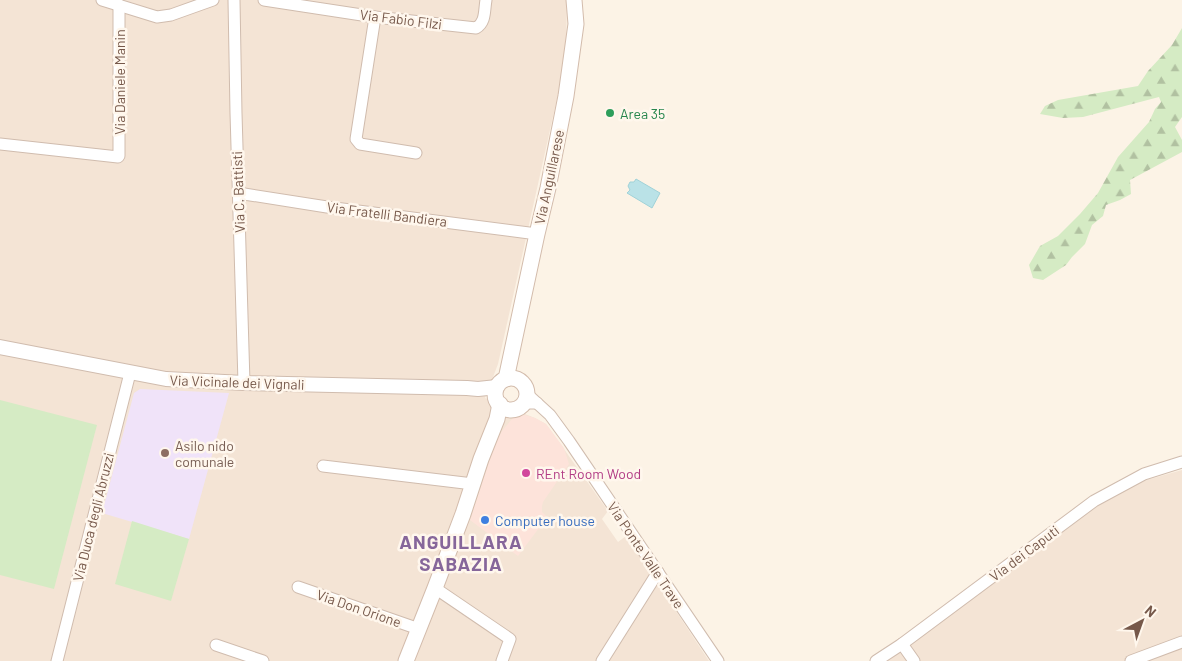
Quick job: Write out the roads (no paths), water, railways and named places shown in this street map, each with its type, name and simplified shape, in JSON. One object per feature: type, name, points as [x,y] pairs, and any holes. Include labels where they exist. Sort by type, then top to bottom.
[{"type":"main road","name":"Via Anguillarese","points":[[406,661],[497,420],[513,396],[512,352],[566,96],[576,24],[574,0]]},
{"type":"street","points":[[102,0],[157,16],[171,14],[213,0]]},
{"type":"street","name":"Via C. Battisti","points":[[234,0],[244,383]]},
{"type":"street","name":"Via Fabio Filzi","points":[[264,0],[476,28],[483,22],[486,0]]},
{"type":"street","name":"Via Daniele Manin","points":[[0,144],[118,157],[120,154],[119,5]]},
{"type":"street","points":[[375,16],[356,139],[360,144],[416,153]]},
{"type":"street","name":"Via Fratelli Bandiera","points":[[238,193],[327,207],[537,234]]},
{"type":"street","name":"Via Vicinale dei Vignali","points":[[0,347],[166,379],[244,383],[467,388],[513,396]]},
{"type":"street","name":"Via Duca degli Abruzzi","points":[[57,661],[130,373]]},
{"type":"street","name":"Via Ponte Valle Trave","points":[[513,396],[550,416],[718,661]]},
{"type":"street","name":"Via dei Caputi","points":[[876,661],[902,644],[1094,501],[1144,474],[1182,462]]},
{"type":"street","points":[[323,466],[473,484]]},
{"type":"street","points":[[602,661],[658,572]]},
{"type":"street","name":"Via Don Orione","points":[[298,587],[419,629]]},
{"type":"street","points":[[435,588],[510,639],[502,661]]},
{"type":"street","points":[[1131,661],[1182,642]]},
{"type":"street","points":[[902,644],[914,661]]},
{"type":"street","points":[[216,645],[263,661]]},
{"type":"water","points":[[636,179],[660,193],[652,208],[627,193],[630,190],[628,186],[630,182],[634,182]]},
{"type":"place","name":"Area 35","points":[[610,113]]},
{"type":"place","name":"Asilo nido comunale","points":[[165,453]]},
{"type":"place","name":"REnt Room Wood","points":[[526,473]]},
{"type":"place","name":"Computer house","points":[[485,520]]},
{"type":"district","name":"ANGUILLARA SABAZIA","points":[[461,552]]}]
